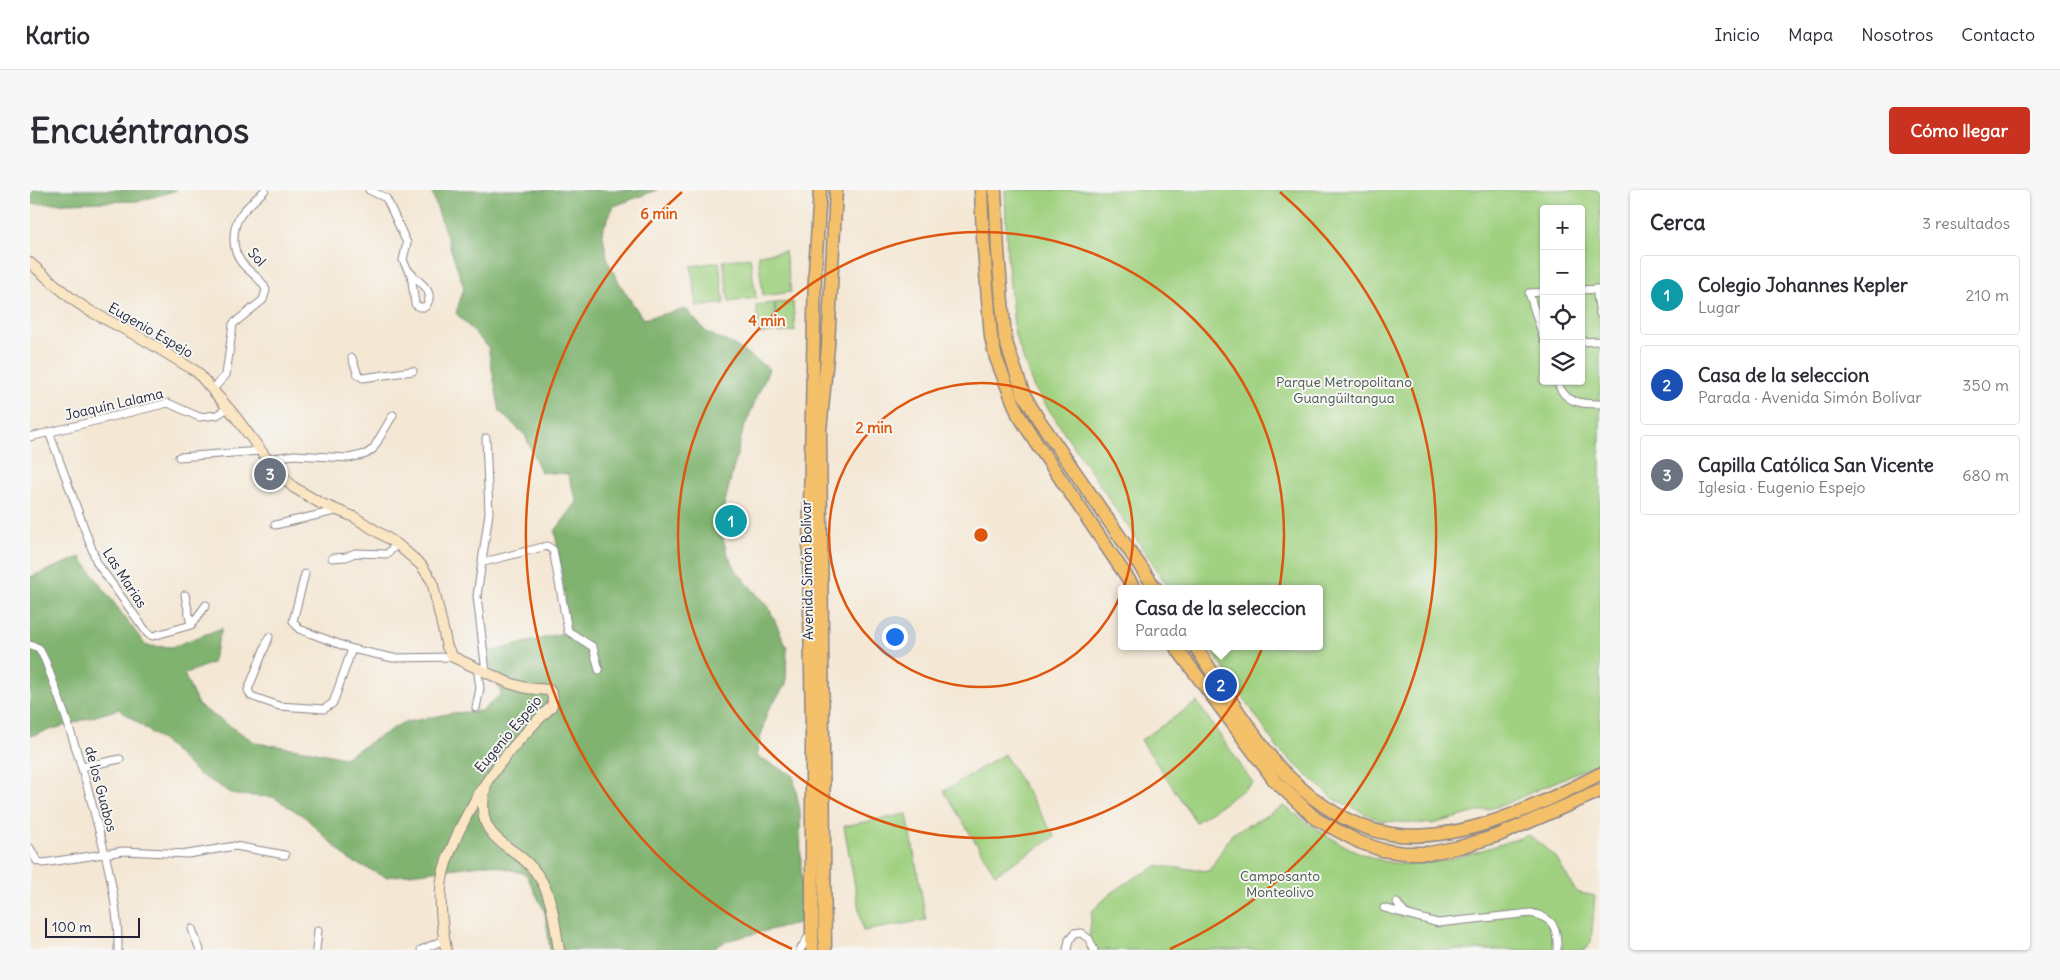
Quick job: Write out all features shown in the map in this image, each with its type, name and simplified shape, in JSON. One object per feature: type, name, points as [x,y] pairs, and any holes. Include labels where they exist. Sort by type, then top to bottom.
[{"type":"highway","name":"Avenida Simón Bolívar","points":[[812,950],[812,730],[809,552],[815,272],[820,190]]},
{"type":"highway","name":"Avenida Simón Bolívar","points":[[825,950],[820,431],[828,346],[836,190]]},
{"type":"highway","points":[[982,190],[990,327],[996,358],[1018,414],[1133,585]]},
{"type":"highway","points":[[995,190],[1005,339],[1023,393],[1037,417],[1153,585]]},
{"type":"highway","points":[[1136,585],[1147,576]]},
{"type":"highway","points":[[1178,650],[1275,781],[1316,819],[1359,842],[1382,850],[1404,853],[1430,853],[1460,847],[1499,835],[1600,791]]},
{"type":"highway","points":[[1199,650],[1248,726],[1278,766],[1297,785],[1319,802],[1347,819],[1370,829],[1410,835],[1458,831],[1500,820],[1571,789],[1600,774]]},
{"type":"street","name":"Sol","points":[[212,390],[226,375],[232,324],[263,300],[266,290],[262,280],[240,262],[234,250],[236,220],[264,190]]},
{"type":"street","points":[[369,190],[386,198],[407,243],[403,260],[411,274]]},
{"type":"street","name":"Eugenio Espejo","points":[[30,263],[72,299],[90,311],[143,339],[196,372],[228,408],[263,455],[292,487],[320,503],[354,517],[396,544],[421,565],[432,581],[447,647],[453,657],[509,683],[526,688],[549,690],[554,700],[551,707],[488,777],[449,853],[443,875],[441,893],[445,945]]},
{"type":"street","points":[[1585,290],[1598,289],[1600,314]]},
{"type":"street","points":[[1540,292],[1529,293],[1540,327]]},
{"type":"street","points":[[1585,342],[1600,341]]},
{"type":"street","points":[[352,358],[358,375],[363,378],[413,371]]},
{"type":"street","points":[[1558,385],[1567,399],[1600,404]]},
{"type":"street","name":"Joaquín Lalama","points":[[30,437],[168,403],[199,417],[217,415],[228,408]]},
{"type":"street","points":[[179,457],[294,455],[349,458],[366,454],[373,450],[393,415]]},
{"type":"street","name":"Las Marias","points":[[49,432],[97,563],[148,634],[153,636],[192,624]]},
{"type":"street","points":[[476,708],[482,670],[477,596],[484,562],[489,513],[486,438]]},
{"type":"street","points":[[275,524],[337,510]]},
{"type":"street","points":[[332,558],[346,558],[355,553],[389,553],[396,544]]},
{"type":"street","points":[[484,562],[547,546],[551,547],[568,631],[594,647],[599,670]]},
{"type":"street","points":[[305,574],[293,621],[295,626],[352,649],[393,658],[453,657]]},
{"type":"street","points":[[185,595],[192,624]]},
{"type":"street","points":[[192,624],[206,605]]},
{"type":"street","points":[[269,637],[248,690],[250,696],[278,706],[324,709],[330,707],[333,704],[352,649]]},
{"type":"street","name":"de los Guabos","points":[[30,645],[39,648],[45,660],[75,742],[106,853],[116,910],[118,950]]},
{"type":"street","points":[[82,767],[120,759]]},
{"type":"street","points":[[488,777],[484,796],[484,809],[490,832],[502,844],[523,857],[542,881],[548,896],[559,950]]},
{"type":"street","points":[[30,848],[37,861],[43,863],[124,851],[188,854],[235,846],[285,855]]},
{"type":"street","points":[[1397,903],[1406,915]]},
{"type":"street","points":[[1384,908],[1438,923],[1532,913],[1547,918],[1553,924],[1558,935],[1557,950]]},
{"type":"street","points":[[192,929],[200,950]]},
{"type":"street","points":[[316,950],[318,930]]},
{"type":"street","points":[[800,950],[811,932],[825,931]]},
{"type":"street","points":[[1067,950],[1069,940],[1074,934],[1081,933],[1089,939],[1094,950]]},
{"type":"street","points":[[420,950],[445,945]]},
{"type":"green space","points":[[30,190],[177,190],[140,201],[30,204]]},
{"type":"green space","points":[[431,190],[657,190],[614,206],[602,231],[608,262],[621,286],[643,319],[686,309],[706,332],[736,346],[769,369],[743,430],[719,526],[728,555],[738,573],[769,608],[787,648],[786,684],[767,712],[756,756],[793,775],[800,811],[802,922],[729,940],[710,950],[550,950],[545,912],[526,874],[489,864],[386,877],[349,860],[305,817],[273,797],[235,795],[197,773],[168,745],[119,709],[30,736],[30,577],[80,557],[146,646],[172,647],[222,628],[212,663],[184,674],[198,705],[256,743],[344,758],[402,723],[453,713],[482,711],[501,694],[486,653],[570,631],[555,531],[577,502],[568,474],[541,472],[525,435],[500,412],[488,347],[456,313],[464,288]]},
{"type":"green space","name":"Parque Metropolitano Guangüiltangua","points":[[1005,190],[1600,190],[1600,762],[1503,805],[1432,824],[1381,821],[1334,799],[1278,749],[1212,650],[1323,650],[1323,585],[1167,585],[1033,386],[1015,335],[1007,255]]},
{"type":"green space","points":[[785,251],[791,292],[763,296],[758,255]]},
{"type":"green space","points":[[750,257],[756,298],[729,302],[723,261]]},
{"type":"green space","points":[[719,262],[724,303],[697,307],[691,266]]},
{"type":"green space","points":[[793,302],[795,331],[778,333],[775,303]]},
{"type":"green space","points":[[774,303],[776,332],[759,334],[756,305]]},
{"type":"green space","points":[[1197,702],[1253,783],[1196,822],[1141,740]]},
{"type":"green space","points":[[1004,754],[1055,837],[995,874],[944,791]]},
{"type":"green space","name":"Camposanto Monteolivo","points":[[1284,806],[1338,842],[1373,858],[1392,863],[1412,864],[1452,858],[1529,835],[1556,857],[1576,892],[1595,896],[1591,942],[1585,950],[1088,950],[1092,911],[1110,894],[1134,878],[1158,866],[1209,871],[1232,834]]},
{"type":"green space","points":[[907,814],[926,920],[863,931],[844,826]]},
{"type":"place","name":"Capilla Católica San Vicente","points":[[270,474]]},
{"type":"place","name":"Colegio Johannes Kepler","points":[[731,521]]},
{"type":"place","name":"Casa de la seleccion","points":[[1221,685]]}]
